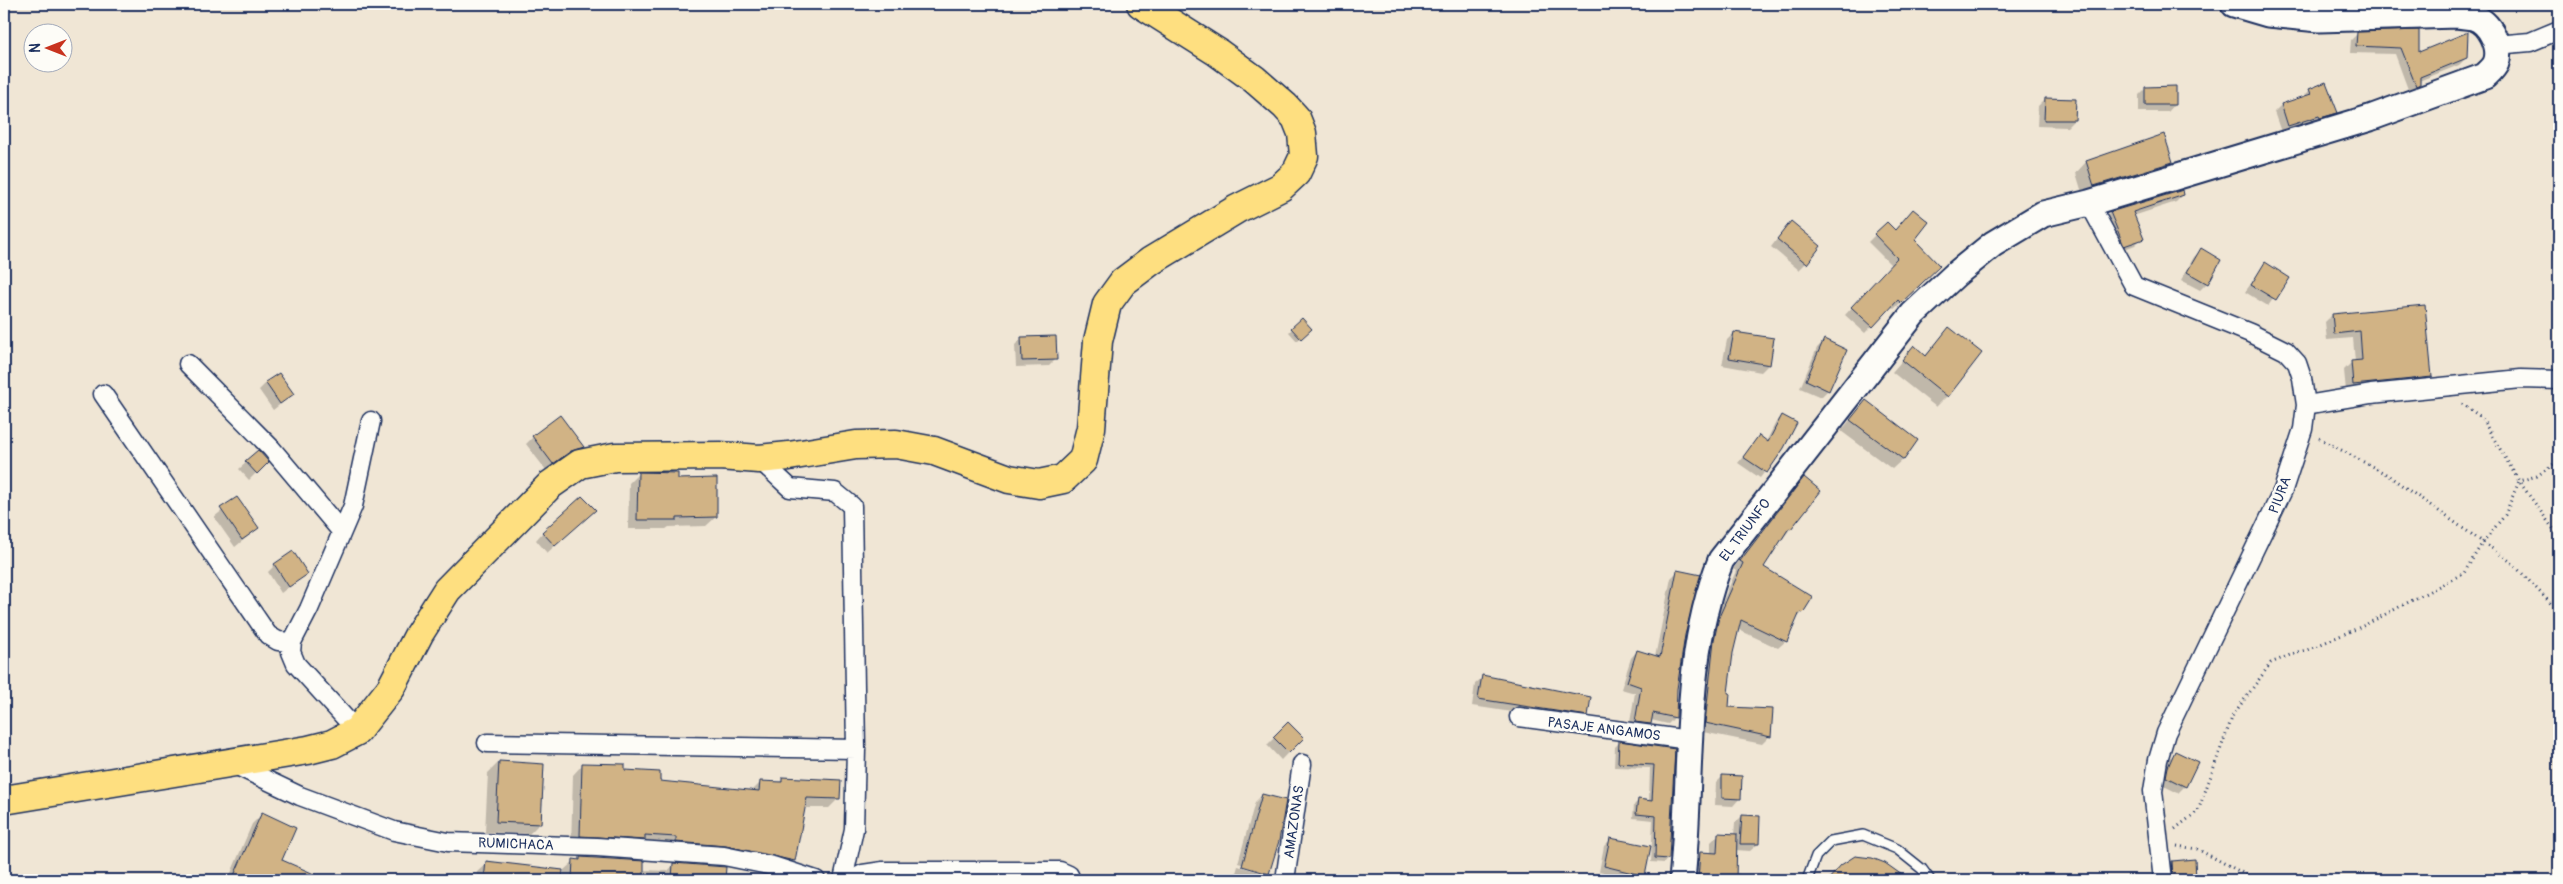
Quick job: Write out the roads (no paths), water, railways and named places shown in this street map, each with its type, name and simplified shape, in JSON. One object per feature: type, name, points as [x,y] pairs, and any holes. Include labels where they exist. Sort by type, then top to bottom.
[{"type":"highway","points":[[4,800],[332,744],[357,731],[391,688],[419,634],[447,590],[550,485],[580,464],[615,457],[720,456],[759,459],[856,445],[896,444],[934,451],[1009,479],[1039,484],[1063,479],[1083,460],[1092,420],[1098,341],[1107,304],[1123,282],[1151,261],[1237,209],[1281,187],[1296,172],[1304,156],[1302,133],[1296,118],[1285,106],[1254,79],[1217,52],[1141,4]]},
{"type":"main road","points":[[2241,5],[2268,14],[2319,19],[2474,17],[2485,24],[2492,34],[2496,45]]},
{"type":"main road","name":"EL TRIUNFO","points":[[1682,880],[1689,740],[1698,648],[1710,588],[1721,560],[1877,357],[1913,314],[1956,274],[1993,244],[2043,214],[2089,203],[2370,118],[2485,76],[2495,66],[2497,58],[2496,45]]},
{"type":"street","points":[[2496,45],[2530,42],[2559,30]]},
{"type":"street","name":"PIURA","points":[[2089,203],[2134,286],[2250,333],[2286,351],[2297,363],[2302,378],[2306,405],[2303,429],[2283,490],[2267,527],[2166,733],[2158,760],[2153,791],[2163,880]]},
{"type":"street","points":[[188,364],[271,448],[341,531]]},
{"type":"street","points":[[2306,405],[2371,394],[2521,379],[2559,380]]},
{"type":"street","points":[[103,394],[268,635],[278,641],[292,642]]},
{"type":"street","points":[[357,731],[296,664],[291,652],[292,642],[309,609],[353,506],[371,421]]},
{"type":"street","points":[[759,459],[790,488],[835,492],[852,506],[856,749],[854,829],[843,880]]},
{"type":"street","name":"PASAJE ANGAMOS","points":[[1520,717],[1689,740]]},
{"type":"street","points":[[487,743],[856,749]]},
{"type":"street","name":"RUMICHACA","points":[[229,761],[300,796],[394,831],[448,842],[597,847],[724,856],[772,866],[816,880]]},
{"type":"street","name":"AMAZONAS","points":[[1285,880],[1302,764]]},
{"type":"street","points":[[852,880],[863,874],[883,871],[1066,876]]},
{"type":"lane","points":[[1808,880],[1816,856],[1832,841],[1863,835],[1898,849],[1922,869],[1930,880]]}]
